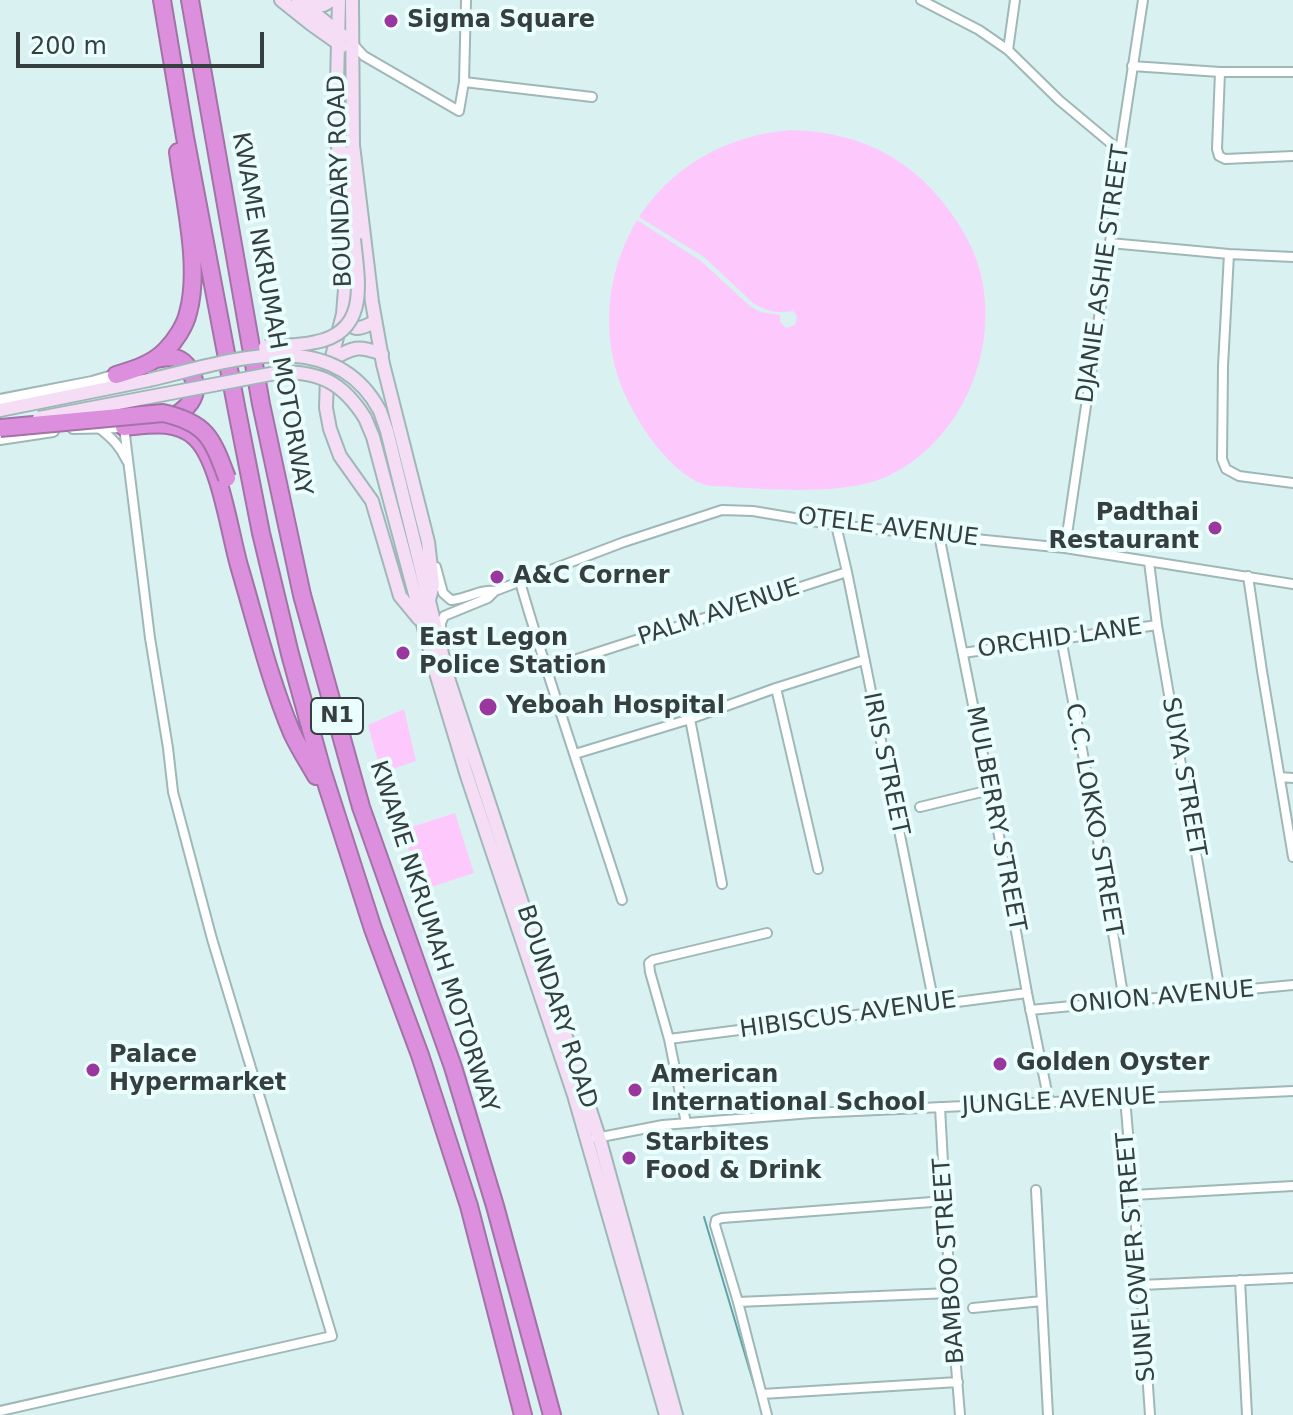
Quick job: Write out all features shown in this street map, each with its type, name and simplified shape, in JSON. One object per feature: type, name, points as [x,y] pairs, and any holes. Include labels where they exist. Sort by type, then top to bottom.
[{"type":"highway","points":[[155,360],[186,320],[192,272],[190,240],[157,28],[159,0]]},
{"type":"highway","name":"KWAME NKRUMAH MOTORWAY","points":[[159,0],[261,533],[290,654],[333,805],[469,1206],[523,1415]]},
{"type":"highway","name":"KWAME NKRUMAH MOTORWAY","points":[[190,0],[261,404],[305,607],[361,807],[453,1067],[552,1415]]},
{"type":"highway","points":[[116,375],[172,357],[180,360],[192,373],[195,394],[191,403],[180,414],[146,425]]},
{"type":"highway","points":[[0,427],[163,413],[186,418],[202,429],[216,448],[227,478],[247,556],[263,647]]},
{"type":"highway","points":[[124,427],[173,426],[187,430],[198,439],[207,454],[263,647],[293,734],[333,805]]},
{"type":"main road","points":[[281,0],[311,24],[338,38]]},
{"type":"main road","points":[[299,0],[317,6],[331,0]]},
{"type":"main road","points":[[299,0],[356,51]]},
{"type":"main road","name":"BOUNDARY ROAD","points":[[339,0],[336,174],[346,277],[343,314],[327,376],[326,408],[340,456],[372,501],[400,596],[422,624]]},
{"type":"main road","name":"BOUNDARY ROAD","points":[[352,0],[356,51],[353,145],[375,322],[428,542],[433,585],[428,602]]},
{"type":"main road","points":[[311,24],[325,43],[337,73]]},
{"type":"main road","points":[[0,410],[256,355],[263,348],[316,342],[344,330],[358,301],[358,277],[339,136]]},
{"type":"main road","points":[[343,314],[354,328],[375,322]]},
{"type":"main road","points":[[331,360],[350,348],[369,349],[382,354]]},
{"type":"main road","name":"BOUNDARY ROAD","points":[[256,355],[306,355],[330,363],[352,376],[380,411],[461,722],[593,1139],[676,1415]]},
{"type":"main road","name":"BOUNDARY ROAD","points":[[0,427],[281,372],[304,372],[325,379],[354,402],[365,418],[373,437],[422,624],[467,776],[574,1095],[593,1139],[666,1415]]},
{"type":"street","points":[[356,51],[459,111],[464,82],[466,0]]},
{"type":"street","points":[[921,0],[979,30],[1008,50],[1059,100],[1120,151]]},
{"type":"street","points":[[1008,50],[1015,0]]},
{"type":"street","name":"DJANIE ASHIE STREET","points":[[1065,548],[1143,0]]},
{"type":"street","points":[[1132,66],[1220,72],[1293,72]]},
{"type":"street","points":[[1220,72],[1219,156],[1225,159],[1293,156]]},
{"type":"street","points":[[464,82],[592,97]]},
{"type":"street","points":[[1110,243],[1293,257]]},
{"type":"street","points":[[1229,254],[1222,459],[1226,469],[1239,476],[1293,483]]},
{"type":"street","points":[[0,400],[116,375]]},
{"type":"street","points":[[0,439],[66,429],[124,427],[173,792],[212,939],[332,1336],[0,1411]]},
{"type":"street","points":[[99,428],[120,447],[131,469]]},
{"type":"street","name":"OTELE AVENUE","points":[[440,650],[444,616],[488,598],[495,591],[717,510],[753,511],[836,525],[1065,548],[1293,584]]},
{"type":"street","name":"IRIS STREET","points":[[836,525],[934,1004]]},
{"type":"street","name":"MULBERRY STREET","points":[[939,535],[1049,1102]]},
{"type":"street","name":"OTELE AVENUE","points":[[428,542],[446,597],[462,599],[487,590],[495,591]]},
{"type":"street","name":"SUYA STREET","points":[[1149,562],[1220,992]]},
{"type":"street","name":"PALM AVENUE","points":[[546,669],[847,572]]},
{"type":"street","points":[[1248,576],[1293,857]]},
{"type":"street","points":[[520,582],[622,900]]},
{"type":"street","name":"ORCHID LANE","points":[[963,653],[1157,625]]},
{"type":"street","name":"C.C. LOKKO STREET","points":[[1061,638],[1124,1001]]},
{"type":"street","points":[[575,754],[864,660]]},
{"type":"street","points":[[776,688],[818,869]]},
{"type":"street","points":[[690,719],[722,884]]},
{"type":"street","points":[[1280,777],[1293,778]]},
{"type":"street","points":[[920,807],[990,790]]},
{"type":"street","points":[[686,1123],[649,963],[767,933]]},
{"type":"street","name":"ONION AVENUE","points":[[1030,1010],[1293,985]]},
{"type":"street","name":"HIBISCUS AVENUE","points":[[669,1039],[1027,993]]},
{"type":"street","name":"JUNGLE AVENUE","points":[[593,1139],[663,1125],[812,1113],[1293,1091]]},
{"type":"street","name":"SUNFLOWER STREET","points":[[1125,1098],[1150,1415]]},
{"type":"street","name":"BAMBOO STREET","points":[[940,1107],[960,1415]]},
{"type":"street","points":[[1133,1195],[1293,1186]]},
{"type":"street","points":[[1036,1190],[1048,1415]]},
{"type":"street","points":[[767,1415],[716,1220],[945,1201]]},
{"type":"street","points":[[1141,1285],[1293,1278]]},
{"type":"street","points":[[1240,1280],[1247,1415]]},
{"type":"street","points":[[738,1302],[950,1293]]},
{"type":"street","points":[[973,1308],[1042,1301]]},
{"type":"street","points":[[762,1394],[958,1382]]},
{"type":"shaded area","points":[[791,130],[845,138],[892,157],[913,171],[949,209],[964,233],[978,266],[985,300],[984,336],[977,371],[963,403],[943,433],[918,457],[888,476],[832,489],[705,485],[688,477],[662,453],[640,423],[624,391],[610,336],[614,277],[627,238],[637,220],[701,261],[751,307],[780,315],[780,322],[786,328],[795,325],[797,316],[793,311],[775,312],[753,303],[704,257],[639,217],[669,182],[705,156],[746,138]]},
{"type":"shaded area","points":[[404,709],[416,761],[381,773],[368,725]]},
{"type":"shaded area","points":[[455,813],[474,873],[422,890],[402,830]]},
{"type":"waterway","points":[[704,1217],[755,1388]]},
{"type":"place","name":"Sigma Square","points":[[391,21]]},
{"type":"place","name":"Padthai Restaurant","points":[[1215,528]]},
{"type":"place","name":"A&C Corner","points":[[497,577]]},
{"type":"place","name":"East Legon Police Station","points":[[403,653]]},
{"type":"place","name":"Yeboah Hospital","points":[[488,707]]},
{"type":"place","name":"Golden Oyster","points":[[1000,1064]]},
{"type":"place","name":"Palace Hypermarket","points":[[93,1070]]},
{"type":"place","name":"American International School","points":[[635,1090]]},
{"type":"place","name":"Starbites Food & Drink","points":[[629,1158]]}]
